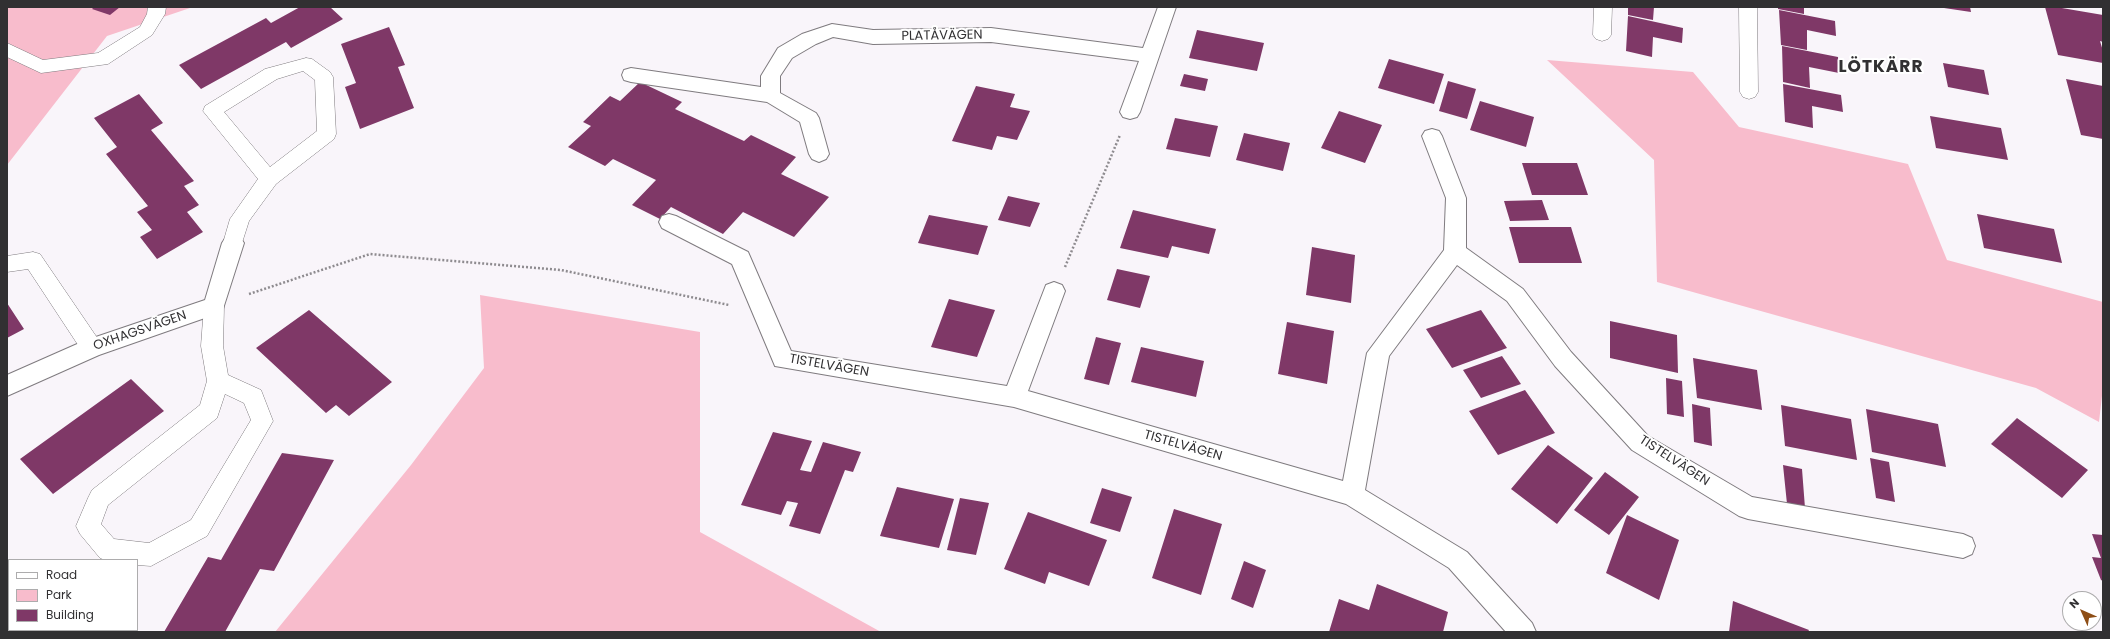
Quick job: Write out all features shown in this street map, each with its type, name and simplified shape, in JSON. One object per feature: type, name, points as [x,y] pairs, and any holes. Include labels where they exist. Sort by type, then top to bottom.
[{"type":"street","points":[[1130,112],[1167,7]]},
{"type":"street","name":"PLATÅVÄGEN","points":[[771,96],[770,76],[785,54],[809,39],[832,30],[873,37],[991,35],[1150,56]]},
{"type":"street","points":[[631,75],[771,96],[809,118],[819,154]]},
{"type":"street","points":[[1352,495],[1378,353],[1455,252],[1456,198],[1432,136]]},
{"type":"street","name":"TISTELVÄGEN","points":[[669,222],[740,258],[783,359],[1014,397],[1352,495],[1458,560],[1523,632]]},
{"type":"street","points":[[214,306],[233,243]]},
{"type":"street","name":"TISTELVÄGEN","points":[[1455,252],[1515,295],[1563,359],[1640,443],[1748,508],[1963,546]]},
{"type":"street","points":[[1014,397],[1054,291]]},
{"type":"street","name":"OXHAGSVÄGEN","points":[[7,386],[92,348],[214,306]]},
{"type":"lane","points":[[7,49],[41,67],[102,59],[146,31],[156,14],[157,7]]},
{"type":"lane","points":[[1602,35],[1603,7]]},
{"type":"lane","points":[[1748,7],[1749,92]]},
{"type":"lane","points":[[233,243],[240,219],[269,179],[326,134],[324,77],[306,64],[271,74],[212,111],[269,179]]},
{"type":"lane","points":[[7,264],[33,260],[92,348]]},
{"type":"lane","points":[[214,306],[212,346],[218,381],[209,411],[100,498],[88,526],[108,550],[151,555],[200,528],[262,421],[254,397],[218,381]]},
{"type":"path","points":[[1054,291],[1130,112]]},
{"type":"path","points":[[214,306],[370,254],[561,270],[764,312]]},
{"type":"green space","points":[[7,7],[193,7],[107,36],[7,165]]},
{"type":"green space","points":[[1547,60],[1693,72],[1739,127],[1908,164],[1947,260],[2103,302],[2103,387],[2099,422],[2036,388],[1657,282],[1654,160]]},
{"type":"green space","points":[[480,295],[700,332],[700,532],[881,632],[275,632],[411,465],[484,368]]},
{"type":"building","points":[[94,7],[120,7],[110,15],[92,9]]},
{"type":"building","points":[[300,7],[330,7],[343,19],[291,48],[286,42],[201,89],[179,65],[266,18],[271,23]]},
{"type":"building","points":[[1628,7],[1654,7],[1653,20],[1628,15]]},
{"type":"building","points":[[1778,7],[1804,7],[1804,14],[1778,9]]},
{"type":"building","points":[[1970,7],[1971,12],[1944,8]]},
{"type":"building","points":[[2045,7],[2056,7],[2103,15],[2103,42],[2100,41],[2103,51],[2103,63],[2058,55]]},
{"type":"building","points":[[1779,10],[1835,21],[1836,36],[1807,30],[1807,50],[1781,45]]},
{"type":"building","points":[[1628,16],[1683,28],[1682,43],[1653,37],[1652,57],[1626,51]]},
{"type":"building","points":[[389,27],[405,65],[398,67],[414,108],[360,129],[345,87],[356,83],[341,44]]},
{"type":"building","points":[[1197,30],[1264,43],[1257,71],[1189,58]]},
{"type":"building","points":[[1782,46],[1838,57],[1839,73],[1809,67],[1810,88],[1783,82]]},
{"type":"building","points":[[1389,59],[1444,74],[1434,104],[1378,88]]},
{"type":"building","points":[[1943,63],[1984,70],[1989,95],[1948,87]]},
{"type":"building","points":[[1184,74],[1208,79],[1205,91],[1180,86]]},
{"type":"building","points":[[2066,79],[2103,86],[2103,139],[2081,135]]},
{"type":"building","points":[[1448,81],[1476,89],[1467,119],[1439,111]]},
{"type":"building","points":[[640,82],[682,102],[675,109],[744,141],[751,135],[796,157],[781,174],[829,197],[794,237],[743,212],[723,234],[671,207],[660,219],[632,205],[656,180],[613,159],[605,166],[568,147],[591,126],[583,122],[610,96],[620,101]]},
{"type":"building","points":[[1783,84],[1841,95],[1843,112],[1812,106],[1813,128],[1785,122]]},
{"type":"building","points":[[976,86],[1015,94],[1010,107],[1030,111],[1017,140],[997,136],[992,150],[952,141]]},
{"type":"building","points":[[139,94],[163,123],[151,130],[194,181],[184,186],[199,205],[187,212],[203,232],[157,259],[140,237],[152,230],[137,212],[148,206],[106,154],[117,147],[94,118]]},
{"type":"building","points":[[1480,101],[1534,117],[1526,147],[1470,130]]},
{"type":"building","points":[[1339,111],[1382,125],[1365,163],[1321,148]]},
{"type":"building","points":[[1930,116],[2001,128],[2008,160],[1936,148]]},
{"type":"building","points":[[1175,118],[1218,126],[1210,157],[1166,149]]},
{"type":"building","points":[[1244,133],[1290,143],[1283,171],[1236,160]]},
{"type":"building","points":[[1522,163],[1577,163],[1588,195],[1532,195]]},
{"type":"building","points":[[1008,196],[1040,203],[1030,227],[998,220]]},
{"type":"building","points":[[1542,200],[1549,220],[1510,221],[1504,201]]},
{"type":"building","points":[[1133,210],[1216,229],[1209,254],[1172,246],[1168,258],[1120,248]]},
{"type":"building","points":[[1977,214],[2054,229],[2062,263],[1984,248]]},
{"type":"building","points":[[929,215],[988,226],[978,255],[918,243]]},
{"type":"building","points":[[1509,227],[1571,227],[1582,263],[1519,263]]},
{"type":"building","points":[[1312,247],[1355,255],[1351,303],[1306,295]]},
{"type":"building","points":[[1117,269],[1150,276],[1140,308],[1107,300]]},
{"type":"building","points":[[949,299],[995,310],[977,357],[931,347]]},
{"type":"building","points":[[7,303],[24,329],[7,338]]},
{"type":"building","points":[[309,310],[392,382],[349,416],[336,405],[326,413],[256,348]]},
{"type":"building","points":[[1481,310],[1507,348],[1452,368],[1426,329]]},
{"type":"building","points":[[1610,321],[1677,335],[1678,373],[1610,358]]},
{"type":"building","points":[[1287,322],[1334,331],[1327,384],[1278,374]]},
{"type":"building","points":[[1096,337],[1121,343],[1109,385],[1084,379]]},
{"type":"building","points":[[1141,347],[1204,361],[1196,397],[1131,382]]},
{"type":"building","points":[[1502,356],[1521,384],[1481,398],[1463,370]]},
{"type":"building","points":[[1693,358],[1757,370],[1762,410],[1697,398]]},
{"type":"building","points":[[1666,378],[1682,381],[1684,417],[1667,414]]},
{"type":"building","points":[[131,379],[164,411],[53,494],[20,459]]},
{"type":"building","points":[[1525,390],[1555,433],[1498,455],[1469,411]]},
{"type":"building","points":[[1692,404],[1710,408],[1712,446],[1694,442]]},
{"type":"building","points":[[1781,405],[1851,419],[1857,460],[1785,446]]},
{"type":"building","points":[[1866,409],[1938,424],[1946,467],[1872,452]]},
{"type":"building","points":[[2017,418],[2088,470],[2062,498],[1991,444]]},
{"type":"building","points":[[773,432],[812,441],[800,470],[811,472],[823,442],[861,452],[853,472],[845,470],[820,534],[789,526],[798,503],[787,501],[781,515],[741,505]]},
{"type":"building","points":[[1548,445],[1593,478],[1557,524],[1511,489]]},
{"type":"building","points":[[282,453],[334,460],[274,571],[260,569],[225,632],[164,632],[208,557],[221,560]]},
{"type":"building","points":[[1870,458],[1889,462],[1895,502],[1876,498]]},
{"type":"building","points":[[1783,465],[1802,469],[1805,508],[1787,504]]},
{"type":"building","points":[[1605,472],[1639,497],[1609,535],[1574,510]]},
{"type":"building","points":[[897,487],[954,499],[939,548],[880,536]]},
{"type":"building","points":[[1102,488],[1132,497],[1120,532],[1090,523]]},
{"type":"building","points":[[960,498],[989,503],[976,555],[947,550]]},
{"type":"building","points":[[1174,509],[1222,524],[1201,595],[1152,578]]},
{"type":"building","points":[[1028,512],[1107,540],[1089,586],[1049,572],[1045,584],[1004,569]]},
{"type":"building","points":[[1627,515],[1679,540],[1659,600],[1606,573]]},
{"type":"building","points":[[2092,534],[2103,535],[2103,581],[2101,580],[2092,557],[2101,558]]},
{"type":"building","points":[[1244,561],[1266,570],[1253,608],[1231,599]]},
{"type":"building","points":[[1377,584],[1448,612],[1443,632],[1329,632],[1339,599],[1369,610]]},
{"type":"building","points":[[8,596],[8,628],[7,628]]},
{"type":"building","points":[[1733,601],[1809,630],[1808,632],[1729,632]]},
{"type":"building","points":[[26,631],[102,631],[102,632]]},
{"type":"district","name":"LÖTKÄRR","points":[[1881,68]]}]
